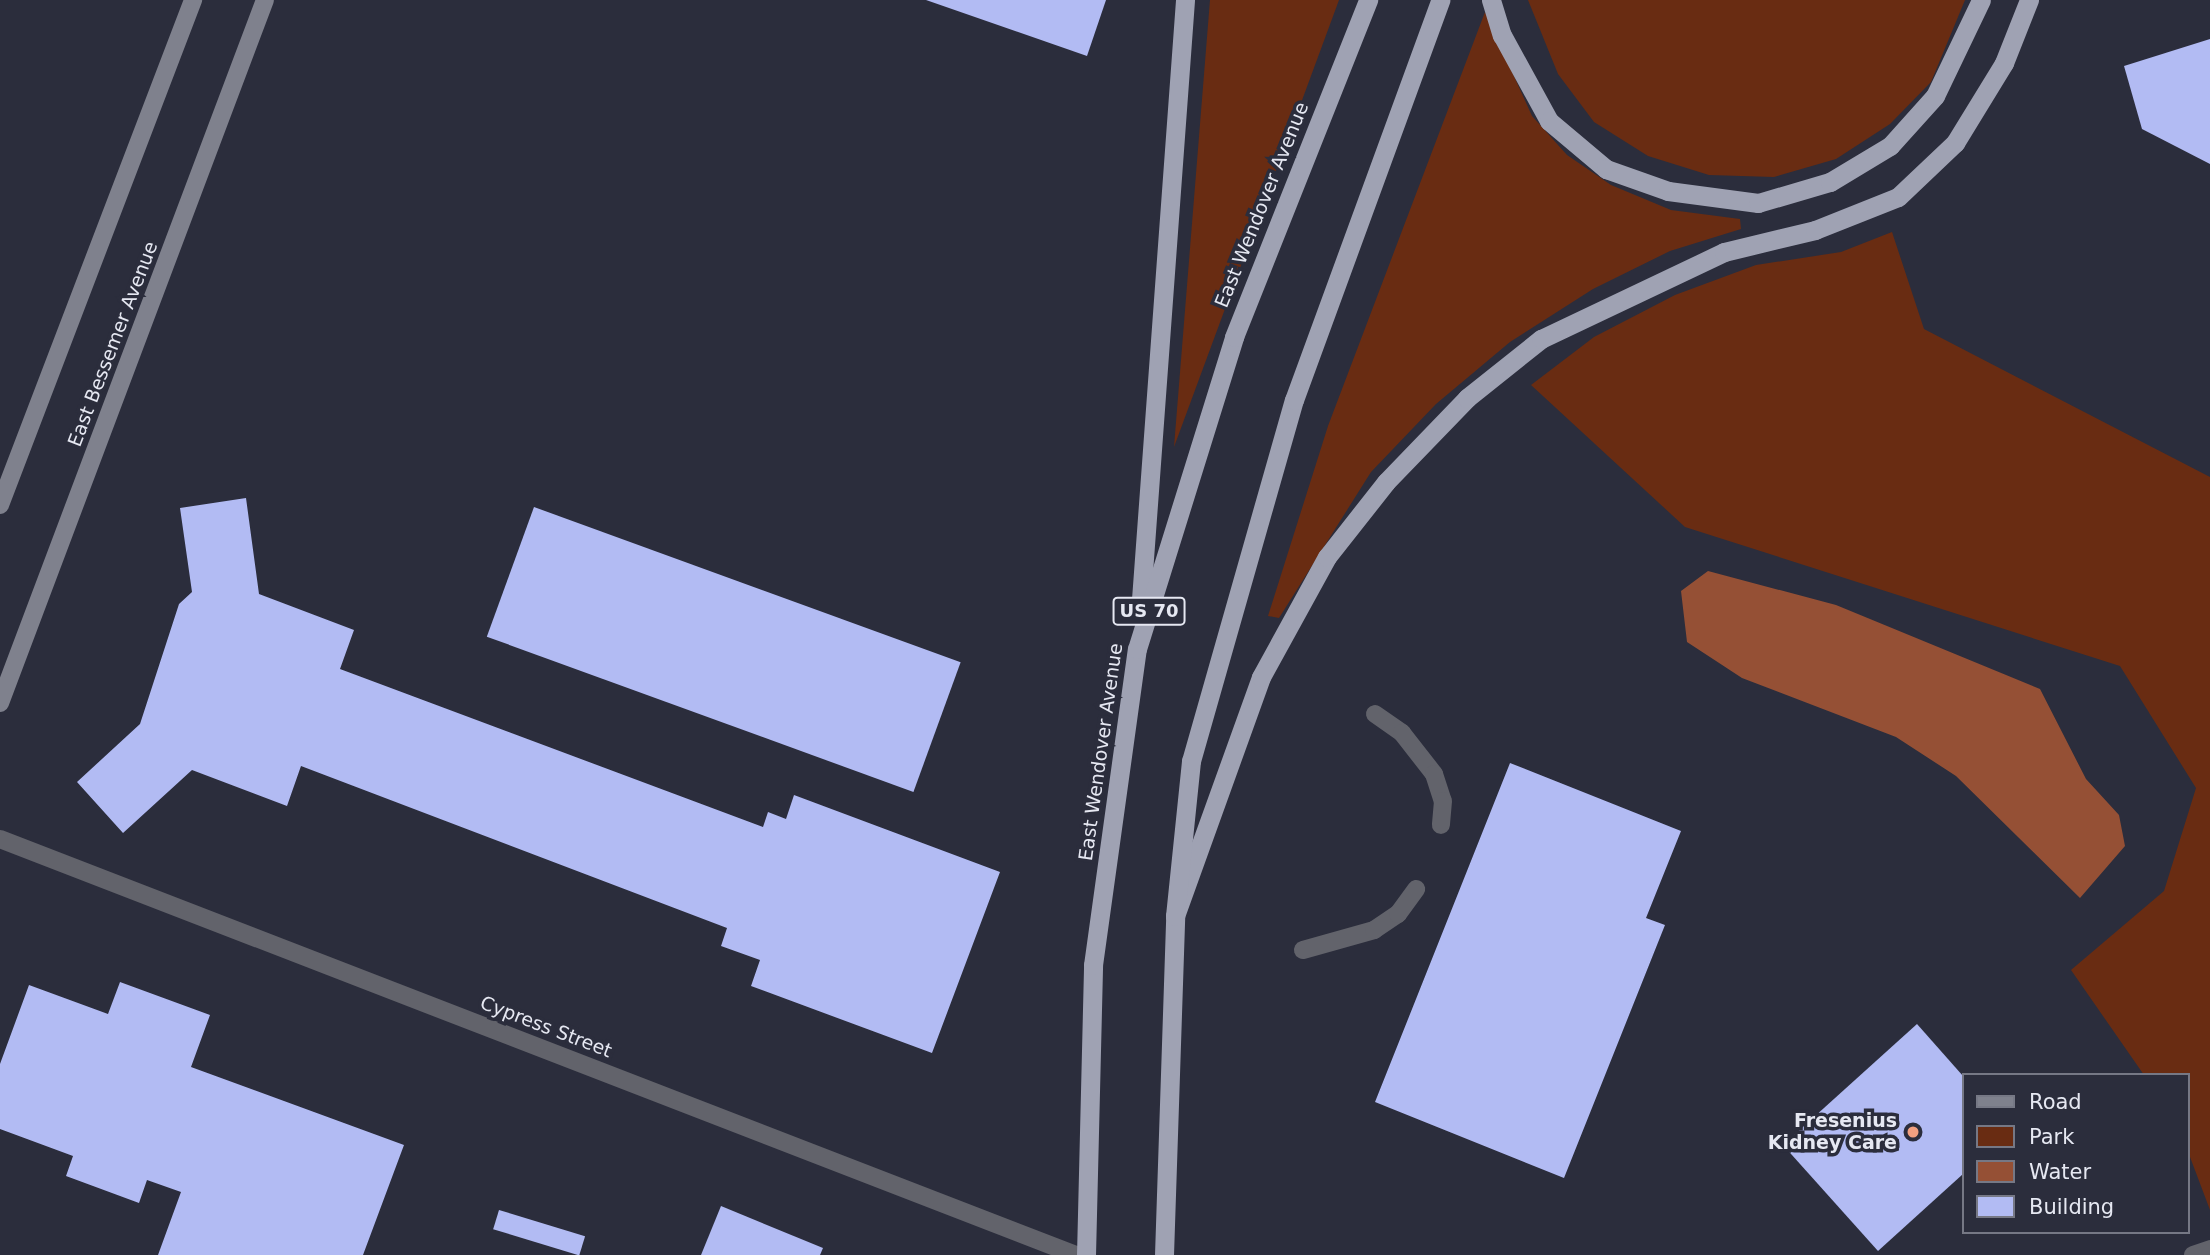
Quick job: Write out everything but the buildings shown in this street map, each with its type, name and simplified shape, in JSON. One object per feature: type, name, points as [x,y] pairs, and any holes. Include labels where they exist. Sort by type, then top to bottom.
[{"type":"highway","points":[[1137,649],[1185,0]]},
{"type":"highway","name":"East Wendover Avenue","points":[[1086,1255],[1093,965],[1137,649],[1234,337],[1368,0]]},
{"type":"highway","points":[[1164,1255],[1175,916],[1191,761],[1294,400],[1440,0]]},
{"type":"highway","points":[[1491,0],[1502,35],[1549,121],[1606,169],[1668,191],[1758,203],[1830,182],[1890,146],[1935,96],[1981,0]]},
{"type":"highway","points":[[1175,916],[1261,677],[1327,557],[1386,482],[1467,398],[1541,339],[1724,253],[1815,230],[1898,197],[1955,144],[2004,63],[2029,0]]},
{"type":"main road","points":[[0,505],[193,0]]},
{"type":"main road","name":"East Bessemer Avenue","points":[[0,703],[265,0]]},
{"type":"street","points":[[1375,714],[1402,733],[1434,774],[1443,801],[1441,825]]},
{"type":"street","name":"Cypress Street","points":[[0,839],[1076,1255]]},
{"type":"street","points":[[1303,950],[1374,930],[1398,914],[1416,889]]},
{"type":"street","points":[[2193,1255],[2210,1249]]},
{"type":"green space","points":[[1210,0],[1339,0],[1174,447]]},
{"type":"green space","points":[[1528,0],[1965,0],[1931,82],[1890,124],[1836,159],[1774,177],[1709,175],[1648,156],[1594,122],[1558,74]]},
{"type":"green space","points":[[1485,12],[1532,116],[1567,155],[1611,185],[1671,210],[1740,219],[1741,229],[1670,251],[1593,289],[1510,342],[1436,404],[1371,472],[1279,618],[1268,616],[1328,426]]},
{"type":"green space","points":[[1892,232],[1924,329],[2210,477],[2210,1210],[2189,1154],[2189,1073],[2143,1073],[2071,970],[2164,891],[2196,788],[2120,666],[1685,527],[1531,385],[1594,337],[1675,295],[1756,265],[1841,252]]},
{"type":"water","points":[[1708,571],[1836,605],[2040,689],[2086,779],[2119,815],[2125,846],[2080,898],[1956,776],[1896,737],[1742,678],[1687,642],[1681,591]]},
{"type":"place","name":"Fresenius Kidney Care","points":[[1913,1132]]}]
